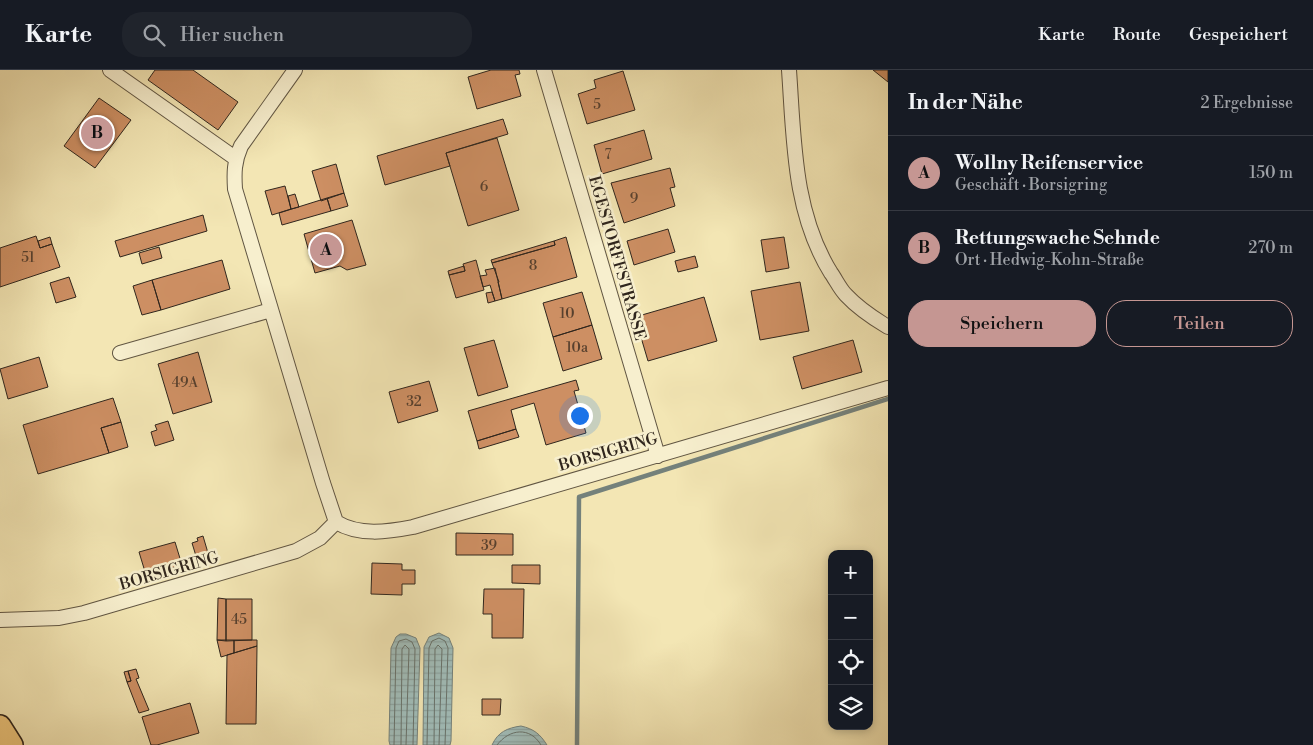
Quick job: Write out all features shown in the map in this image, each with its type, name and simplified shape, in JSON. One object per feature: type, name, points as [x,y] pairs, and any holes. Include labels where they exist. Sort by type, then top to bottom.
[{"type":"main road","points":[[0,726],[12,745]]},
{"type":"street","points":[[110,70],[235,158]]},
{"type":"street","points":[[295,70],[241,146],[235,158],[233,169],[235,189],[336,522]]},
{"type":"street","name":"EGESTORFFSTRASSE","points":[[544,70],[658,456]]},
{"type":"street","points":[[788,70],[797,174],[811,233],[826,264],[845,294],[868,314],[888,327]]},
{"type":"street","points":[[120,353],[271,310]]},
{"type":"street","name":"BORSIGRING","points":[[0,620],[59,618],[84,614],[296,551],[320,538],[336,522],[353,529],[369,531],[413,527],[888,388]]},
{"type":"water","points":[[439,633],[449,638],[453,648],[451,741],[450,745],[423,745],[424,647],[429,637]]},
{"type":"water","points":[[400,634],[416,638],[420,648],[417,745],[390,745],[389,741],[391,648],[396,637]]},
{"type":"water","points":[[521,726],[536,732],[547,745],[492,745],[504,731]]},
{"type":"building","points":[[155,70],[193,70],[238,102],[218,130],[148,80]]},
{"type":"building","points":[[491,70],[519,70],[520,74],[515,75],[521,96],[477,109],[468,77]]},
{"type":"building","points":[[873,70],[888,70],[888,82]]},
{"type":"building","points":[[623,71],[635,110],[587,124],[578,94],[596,88],[594,80]]},
{"type":"building","points":[[99,98],[131,120],[95,168],[64,146]]},
{"type":"building","points":[[503,119],[508,134],[446,153],[450,166],[385,185],[377,156]]},
{"type":"building","points":[[644,130],[652,159],[602,174],[594,145]]},
{"type":"building","points":[[497,138],[519,210],[468,226],[446,153]]},
{"type":"building","points":[[336,164],[344,193],[321,201],[312,171]]},
{"type":"building","points":[[670,168],[675,187],[670,188],[675,206],[624,223],[611,183]]},
{"type":"building","points":[[285,186],[291,209],[272,215],[265,191]]},
{"type":"building","points":[[344,193],[348,206],[331,211],[327,198]]},
{"type":"building","points":[[295,194],[299,207],[291,209],[288,196]]},
{"type":"building","points":[[327,198],[331,211],[282,225],[279,213]]},
{"type":"building","points":[[203,215],[207,231],[120,257],[115,241]]},
{"type":"building","points":[[352,220],[366,265],[347,270],[340,266],[315,273],[304,234]]},
{"type":"building","points":[[668,229],[675,252],[634,265],[627,241]]},
{"type":"building","points":[[36,236],[40,248],[52,244],[60,267],[0,287],[0,248]]},
{"type":"building","points":[[50,237],[52,244],[40,248],[38,241]]},
{"type":"building","points":[[566,237],[577,277],[502,299],[499,282],[492,263],[555,245],[554,241]]},
{"type":"building","points":[[784,237],[789,268],[766,272],[761,240]]},
{"type":"building","points":[[554,241],[555,245],[492,263],[491,260]]},
{"type":"building","points":[[159,247],[162,258],[142,264],[139,253]]},
{"type":"building","points":[[695,256],[698,267],[678,272],[675,261]]},
{"type":"building","points":[[222,260],[230,289],[161,310],[152,280]]},
{"type":"building","points":[[476,260],[484,290],[456,298],[449,275],[465,271],[463,264]]},
{"type":"building","points":[[464,266],[465,271],[449,275],[448,271]]},
{"type":"building","points":[[495,268],[502,299],[495,301],[490,285],[483,287],[480,276],[487,275],[485,270]]},
{"type":"building","points":[[69,277],[76,297],[56,303],[50,283]]},
{"type":"building","points":[[152,280],[161,310],[142,315],[133,286]]},
{"type":"building","points":[[800,282],[809,331],[760,340],[751,291]]},
{"type":"building","points":[[492,292],[495,301],[488,303],[486,293]]},
{"type":"building","points":[[582,292],[592,325],[553,337],[543,303]]},
{"type":"building","points":[[704,297],[717,341],[648,361],[635,317]]},
{"type":"building","points":[[592,325],[602,359],[563,371],[553,337]]},
{"type":"building","points":[[494,340],[508,387],[478,396],[464,348]]},
{"type":"building","points":[[853,340],[862,372],[802,389],[793,357]]},
{"type":"building","points":[[198,352],[212,402],[173,414],[158,364]]},
{"type":"building","points":[[39,357],[48,387],[8,399],[0,369]]},
{"type":"building","points":[[576,380],[579,390],[574,391],[586,433],[546,445],[534,403],[511,410],[516,429],[477,441],[468,411]]},
{"type":"building","points":[[429,381],[438,411],[398,423],[389,392]]},
{"type":"building","points":[[113,398],[121,422],[101,428],[109,453],[38,474],[23,425]]},
{"type":"building","points":[[168,421],[174,440],[155,446],[151,432],[157,430],[155,425]]},
{"type":"building","points":[[121,422],[128,447],[109,453],[101,428]]},
{"type":"building","points":[[516,429],[519,437],[479,449],[477,441]]},
{"type":"building","points":[[456,533],[513,534],[513,555],[456,555]]},
{"type":"building","points":[[203,536],[208,553],[196,556],[192,543],[198,541],[197,538]]},
{"type":"building","points":[[175,542],[182,565],[146,575],[139,552]]},
{"type":"building","points":[[372,563],[402,564],[402,570],[415,570],[415,584],[402,584],[402,595],[371,594]]},
{"type":"building","points":[[512,565],[540,565],[540,584],[512,583]]},
{"type":"building","points":[[484,589],[524,589],[523,638],[492,638],[492,614],[483,614]]},
{"type":"building","points":[[218,598],[226,599],[226,641],[217,640]]},
{"type":"building","points":[[226,599],[252,599],[252,640],[226,641]]},
{"type":"building","points":[[217,640],[234,640],[234,653],[221,657]]},
{"type":"building","points":[[234,640],[257,640],[257,646],[234,653]]},
{"type":"building","points":[[257,646],[256,724],[226,724],[227,655]]},
{"type":"building","points":[[136,669],[139,678],[136,679],[149,710],[139,713],[127,682],[131,681],[128,671]]},
{"type":"building","points":[[128,671],[131,681],[127,682],[124,672]]},
{"type":"building","points":[[482,699],[501,699],[500,715],[482,715]]},
{"type":"building","points":[[190,703],[199,733],[151,745],[142,717]]},
{"type":"waterway","points":[[577,745],[579,497],[888,399]]},
{"type":"place","name":"Rettungswache Sehnde","points":[[97,133]]},
{"type":"place","name":"Wollny Reifenservice","points":[[326,250]]}]
